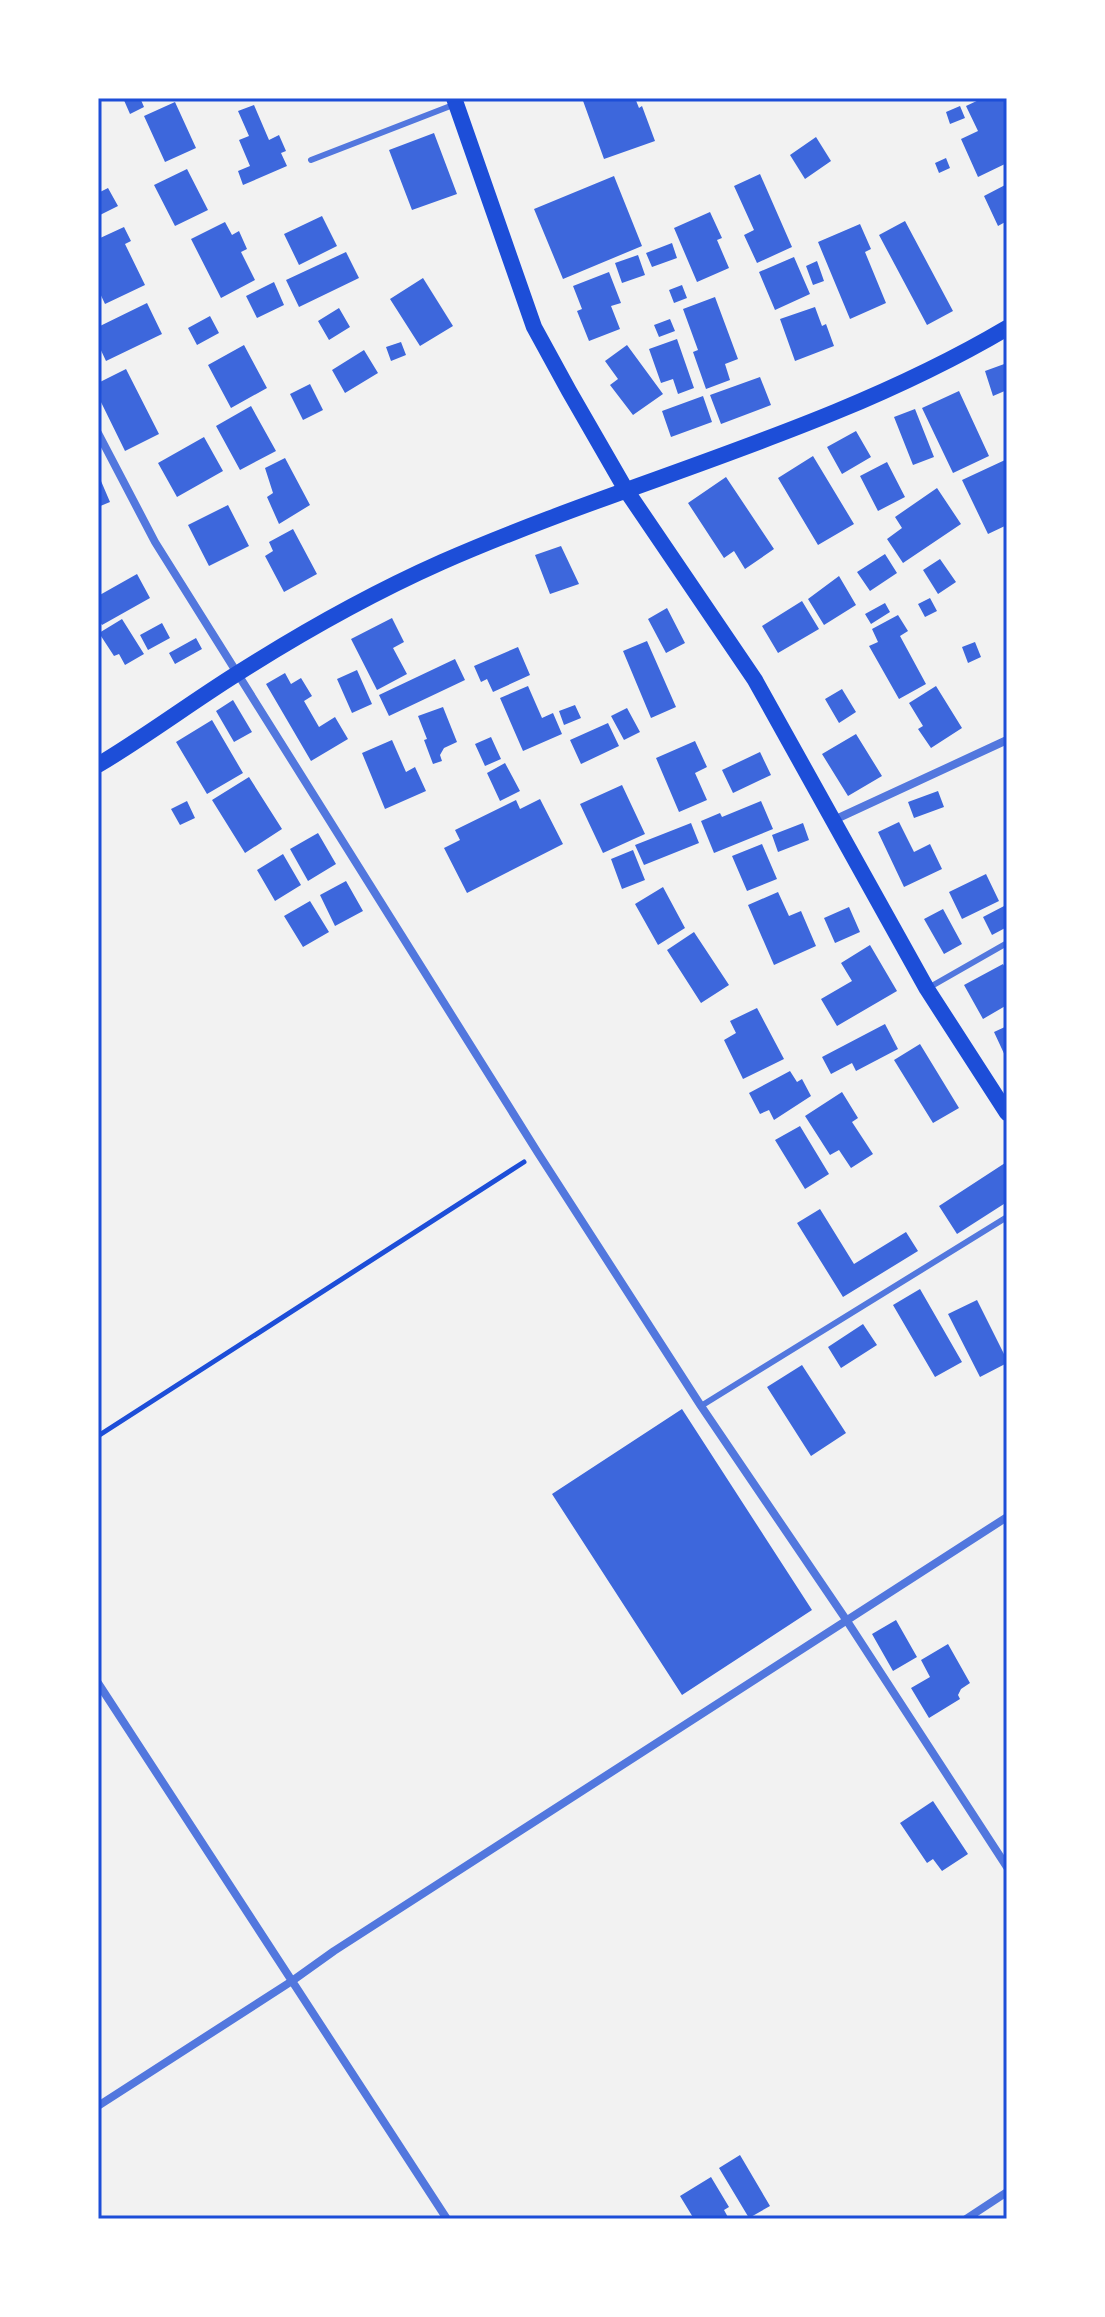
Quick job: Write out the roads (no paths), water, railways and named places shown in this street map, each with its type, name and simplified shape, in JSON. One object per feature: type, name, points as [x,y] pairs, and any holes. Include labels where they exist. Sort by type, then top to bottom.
[{"type":"main road","points":[[455,101],[534,327],[626,490],[755,680],[927,989],[1007,1113]]},
{"type":"main road","points":[[98,765],[237,674],[371,595],[445,561],[875,396],[962,354],[1007,328]]},
{"type":"street","points":[[98,433],[155,542],[538,1153],[701,1406],[847,1621],[1007,1867]]},
{"type":"street","points":[[833,821],[1007,740]]},
{"type":"street","points":[[98,2106],[1007,1517]]},
{"type":"street","points":[[98,1683],[447,2219]]},
{"type":"street","points":[[966,2219],[1007,2192]]},
{"type":"lane","points":[[311,160],[455,101]]},
{"type":"lane","points":[[927,989],[1007,943]]},
{"type":"lane","points":[[701,1406],[1007,1217]]}]
